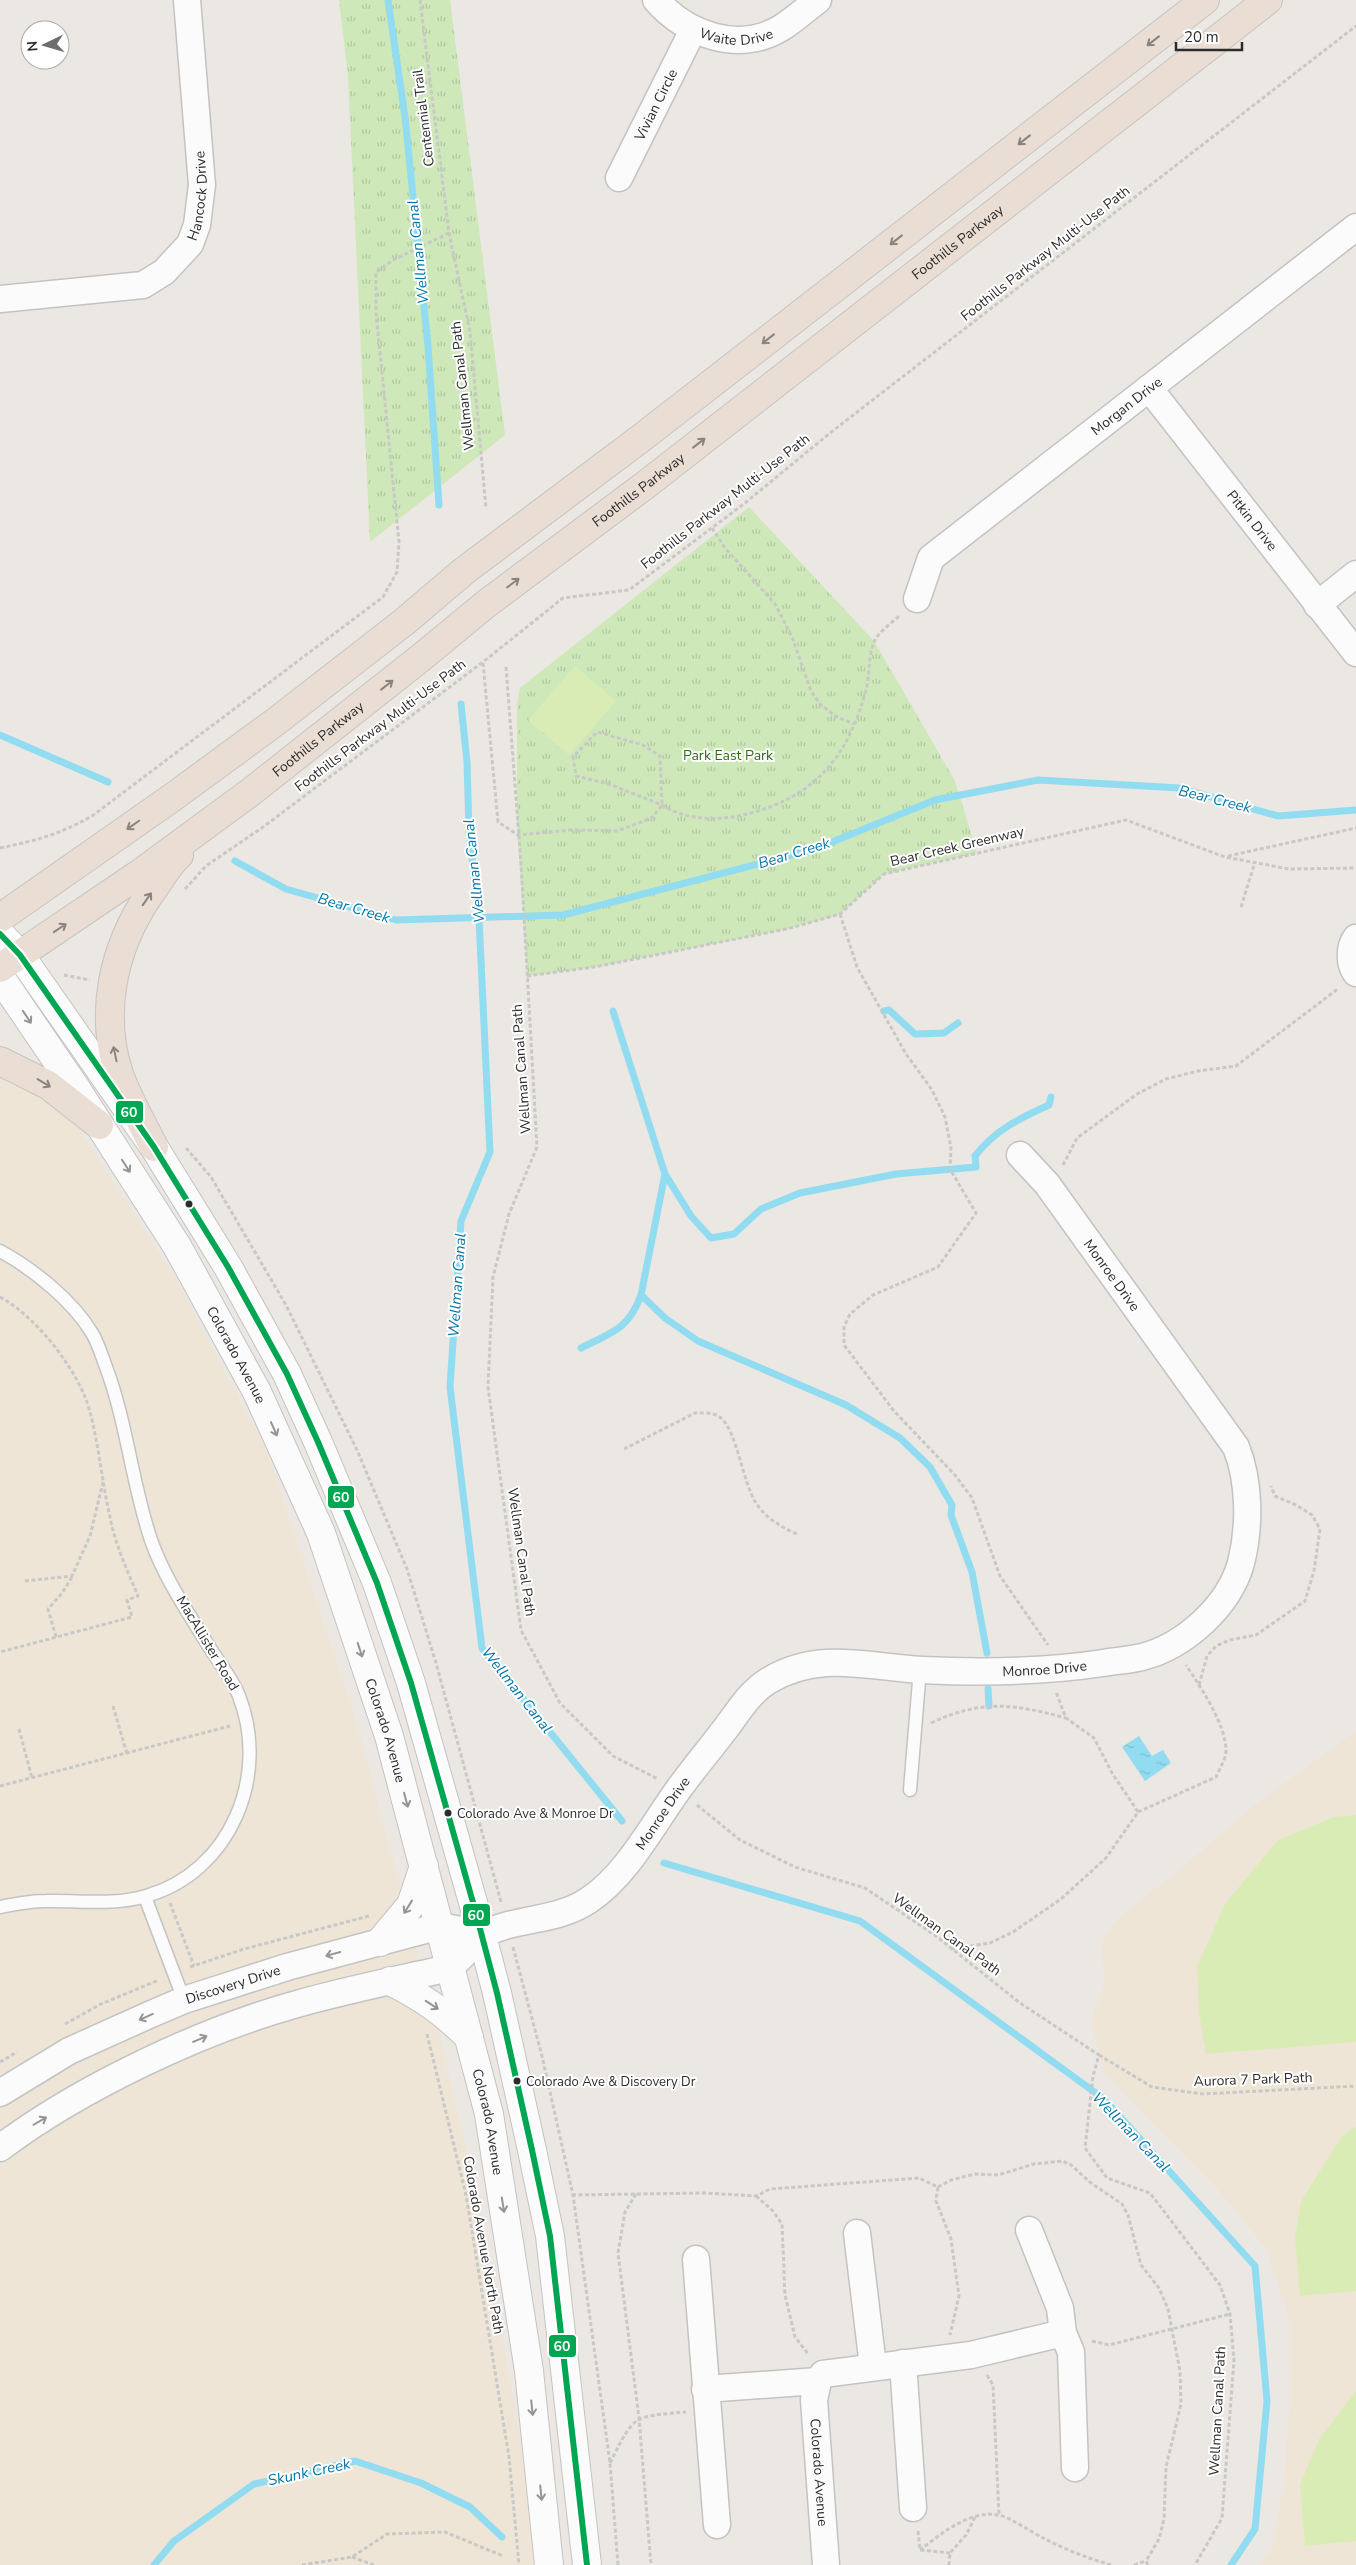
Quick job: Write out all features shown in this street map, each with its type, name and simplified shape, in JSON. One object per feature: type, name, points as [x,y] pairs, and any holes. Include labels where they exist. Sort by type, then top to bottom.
[{"type":"highway","points":[[0,918],[173,797],[274,722],[404,622],[464,571],[640,439],[1205,0]]},
{"type":"highway","name":"Foothills Parkway","points":[[10,962],[139,874],[252,791],[486,604],[644,486],[1268,0]]},
{"type":"highway","points":[[154,1147],[128,1095],[114,1054],[110,1009],[117,959],[141,908],[176,858],[252,791]]},
{"type":"highway","points":[[0,1061],[24,1071],[48,1086],[99,1125]]},
{"type":"main road","points":[[0,934],[10,962],[154,1147],[228,1267],[287,1374],[377,1583],[411,1683],[482,1934],[497,1993],[542,2197],[558,2300],[587,2565]]},
{"type":"main road","name":"Colorado Avenue","points":[[0,976],[177,1246],[257,1392],[321,1534],[389,1736],[489,2114],[527,2362],[549,2565]]},
{"type":"main road","points":[[380,1942],[411,1905],[424,1866]]},
{"type":"main road","points":[[390,1981],[418,1995],[441,2010],[469,2037]]},
{"type":"street","name":"Hancock Drive","points":[[0,299],[143,285],[164,272],[190,244],[197,225],[202,185],[187,0]]},
{"type":"street","name":"Waite Drive","points":[[656,0],[670,16],[693,30],[728,39],[754,38],[780,29],[818,0]]},
{"type":"street","name":"Vivian Circle","points":[[619,178],[693,30]]},
{"type":"street","name":"Morgan Drive","points":[[917,599],[931,558],[1356,227]]},
{"type":"street","name":"Pitkin Drive","points":[[1149,388],[1356,653]]},
{"type":"street","points":[[1317,604],[1356,574]]},
{"type":"street","points":[[1354,971],[1350,953],[1356,938]]},
{"type":"street","name":"Monroe Drive","points":[[482,1934],[560,1915],[590,1900],[617,1873],[648,1835],[678,1790],[748,1699],[766,1682],[817,1662],[842,1662],[920,1670],[1009,1671],[1055,1669],[1144,1657],[1186,1636],[1218,1608],[1236,1580],[1246,1544],[1246,1489],[1242,1463],[1236,1447],[1047,1184],[1020,1155]]},
{"type":"street","name":"Discovery Drive","points":[[0,2093],[69,2051],[184,2000],[287,1966],[440,1926],[482,1934]]},
{"type":"street","points":[[0,2148],[24,2130],[102,2085],[200,2038],[294,2005],[451,1966],[482,1934]]},
{"type":"street","points":[[1029,2230],[1060,2308],[1063,2333],[1070,2352],[1075,2468]]},
{"type":"street","points":[[857,2233],[873,2366]]},
{"type":"street","points":[[696,2259],[717,2525]]},
{"type":"street","points":[[706,2399],[873,2366],[944,2360],[1063,2333]]},
{"type":"street","points":[[903,2363],[913,2508]]},
{"type":"street","name":"Colorado Avenue","points":[[820,2377],[814,2400],[826,2565]]},
{"type":"lane","name":"MacAllister Road","points":[[0,1251],[22,1263],[56,1290],[92,1333],[116,1394],[142,1514],[157,1556],[188,1612],[239,1694],[248,1726],[251,1758],[246,1791],[235,1822],[217,1849],[194,1872],[165,1890],[145,1897],[113,1903],[43,1901],[0,1907]]},
{"type":"lane","points":[[910,1790],[920,1670]]},
{"type":"lane","points":[[145,1897],[184,2000]]},
{"type":"path","name":"Centennial Trail","points":[[420,0],[449,233]]},
{"type":"path","name":"Foothills Parkway Multi-Use Path","points":[[183,892],[206,866],[263,827],[483,662],[562,598],[629,590],[712,528],[1356,26]]},
{"type":"path","points":[[0,848],[42,840],[67,830],[92,816],[383,597],[397,572],[399,542],[376,313],[376,272],[393,260],[449,233]]},
{"type":"path","name":"Wellman Canal Path","points":[[449,233],[470,332],[486,508]]},
{"type":"path","points":[[712,528],[725,548],[776,604],[792,637],[811,691],[820,704],[835,716],[854,724]]},
{"type":"path","points":[[483,662],[498,822],[518,835],[572,830],[616,831],[652,818],[662,805],[660,756],[644,745],[597,732],[573,757],[576,776],[609,784],[662,805],[670,810],[698,818],[728,819],[790,800],[820,778],[840,754],[854,724],[866,689],[874,641],[917,599]]},
{"type":"path","points":[[506,667],[518,835]]},
{"type":"path","name":"Bear Creek Greenway","points":[[527,976],[594,967],[777,931],[840,914],[884,874],[1126,820],[1225,857],[1289,868],[1356,868]]},
{"type":"path","points":[[1225,857],[1356,828]]},
{"type":"path","name":"Wellman Canal Path","points":[[518,835],[537,1147],[509,1214],[494,1277],[488,1387],[522,1630],[560,1703],[614,1756],[678,1790],[740,1840],[795,1867],[864,1888],[936,1936],[1020,2003],[1099,2055],[1093,2076],[1085,2148],[1107,2178],[1150,2193],[1220,2285],[1230,2314],[1234,2360],[1222,2518],[1195,2565]]},
{"type":"path","points":[[1241,906],[1255,862]]},
{"type":"path","points":[[840,914],[857,967],[906,1054],[932,1090],[945,1117],[951,1148],[950,1169],[976,1213],[938,1267],[873,1295],[850,1314],[844,1327],[844,1345],[894,1411],[955,1476],[972,1498],[1000,1576],[1046,1639],[1054,1658],[1056,1693],[1066,1718]]},
{"type":"path","points":[[60,970],[63,974],[92,980]]},
{"type":"path","points":[[1047,1184],[1061,1174],[1064,1159],[1077,1138],[1089,1127],[1137,1094],[1166,1079],[1198,1071],[1236,1066],[1336,991],[1354,971]]},
{"type":"path","points":[[0,1297],[10,1302],[43,1331],[71,1370],[90,1410],[110,1518],[123,1560],[138,1596],[127,1600],[132,1617],[0,1652]]},
{"type":"path","points":[[624,1450],[694,1413],[707,1413],[720,1417],[728,1427],[756,1503],[781,1528],[799,1535]]},
{"type":"path","points":[[56,1637],[48,1609],[62,1593],[72,1576],[90,1536],[104,1482]]},
{"type":"path","points":[[25,1581],[72,1576]]},
{"type":"path","points":[[950,1949],[990,1943],[1013,1932],[1061,1899],[1106,1858],[1138,1812],[1216,1777],[1226,1753],[1222,1730],[1199,1685],[1172,1644]]},
{"type":"path","points":[[113,1706],[127,1754]]},
{"type":"path","points":[[915,1731],[948,1714],[979,1706],[1025,1707],[1066,1718],[1094,1738],[1112,1773],[1138,1812]]},
{"type":"path","points":[[0,1786],[229,1726],[248,1726]]},
{"type":"path","points":[[229,1726],[230,1733]]},
{"type":"path","points":[[19,1729],[32,1778]]},
{"type":"path","points":[[165,1890],[194,1966]]},
{"type":"path","name":"Colorado Avenue North Path","points":[[427,2033],[466,2195],[509,2457],[520,2565]]},
{"type":"path","name":"Aurora 7 Park Path","points":[[1099,2055],[1152,2087],[1203,2094],[1356,2086]]},
{"type":"path","points":[[938,2187],[951,2180],[975,2174],[998,2175],[1034,2164],[1063,2161],[1071,2164],[1090,2183],[1122,2204],[1128,2214],[1133,2242],[1141,2265],[1159,2288],[1168,2310],[1180,2371],[1180,2404],[1166,2467],[1164,2519],[1159,2539],[1147,2563],[1134,2565]]},
{"type":"path","points":[[542,2197],[706,2192],[756,2196],[770,2189],[919,2178],[938,2187]]},
{"type":"path","points":[[938,2187],[936,2201],[952,2239],[959,2296],[944,2360]]},
{"type":"path","points":[[636,2194],[625,2212],[618,2253],[639,2418],[651,2565]]},
{"type":"path","points":[[756,2196],[773,2211],[782,2224],[785,2296],[795,2337],[820,2377]]},
{"type":"path","points":[[1063,2333],[1078,2339],[1110,2345],[1230,2314]]},
{"type":"path","points":[[985,2374],[991,2378],[993,2385],[999,2515]]},
{"type":"path","points":[[610,2463],[629,2427],[639,2418],[706,2399]]},
{"type":"path","points":[[913,2508],[917,2516],[920,2550]]},
{"type":"path","points":[[920,2550],[946,2530],[975,2517],[999,2515],[1052,2543],[1110,2565]]},
{"type":"path","points":[[949,2565],[950,2553],[966,2535],[975,2517]]},
{"type":"path","points":[[302,2565],[352,2557],[387,2534],[445,2532],[503,2556]]},
{"type":"path","points":[[920,2550],[950,2553]]},
{"type":"path","points":[[352,2557],[374,2565]]},
{"type":"shaded area","points":[[0,1072],[43,1094],[80,1130],[174,1276],[267,1451],[356,1721],[436,2021],[475,2187],[524,2458],[533,2565],[0,2565]]},
{"type":"shaded area","points":[[1356,1731],[1356,2565],[1259,2565],[1272,2548],[1284,2483],[1290,2398],[1289,2320],[1267,2250],[1216,2187],[1104,2073],[1091,2020],[1105,1983],[1101,1945],[1116,1920],[1183,1867],[1252,1807]]},
{"type":"green space","points":[[339,0],[450,0],[505,435],[370,542],[348,75]]},
{"type":"green space","name":"Park East Park","points":[[749,507],[874,641],[955,781],[977,853],[884,874],[840,914],[787,929],[594,967],[527,976],[517,824],[517,705],[520,688]]},
{"type":"green space","points":[[575,666],[616,701],[569,755],[528,720]]},
{"type":"green space","points":[[1356,1815],[1356,2042],[1206,2054],[1199,2013],[1197,1967],[1225,1904],[1278,1840],[1334,1817]]},
{"type":"green space","points":[[1356,2126],[1356,2291],[1300,2296],[1295,2238],[1301,2201],[1342,2136]]},
{"type":"green space","points":[[1356,2391],[1356,2541],[1305,2546],[1300,2485],[1319,2439]]},
{"type":"water","points":[[1139,1736],[1152,1756],[1163,1750],[1171,1763],[1145,1781],[1122,1747]]},
{"type":"waterway","name":"Wellman Canal","points":[[388,0],[405,117],[428,346],[439,505]]},
{"type":"waterway","name":"Wellman Canal","points":[[461,704],[467,762],[469,832],[479,918],[490,1152],[461,1221],[450,1387],[482,1648],[622,1821]]},
{"type":"waterway","name":"Bear Creek","points":[[0,735],[108,782]]},
{"type":"waterway","name":"Bear Creek","points":[[235,861],[286,889],[396,920],[563,915],[815,849],[935,800],[1038,780],[1180,788],[1278,816],[1356,810]]},
{"type":"waterway","points":[[884,1011],[889,1010],[915,1034],[944,1033],[958,1023]]},
{"type":"waterway","points":[[613,1011],[665,1174],[691,1216],[711,1238],[734,1234],[761,1209],[800,1193],[896,1174],[976,1167],[975,1156],[991,1139],[1018,1120],[1049,1105],[1051,1097]]},
{"type":"waterway","points":[[581,1348],[618,1329],[631,1316],[636,1306],[641,1295],[665,1174]]},
{"type":"waterway","points":[[641,1295],[665,1318],[698,1341],[846,1405],[900,1438],[930,1467],[952,1505],[951,1515],[972,1572],[987,1653]]},
{"type":"waterway","points":[[988,1689],[989,1706]]},
{"type":"waterway","name":"Wellman Canal","points":[[664,1863],[860,1921],[1104,2099],[1255,2266],[1267,2401],[1255,2529],[1231,2565]]},
{"type":"waterway","name":"Skunk Creek","points":[[154,2565],[174,2541],[254,2484],[355,2461],[421,2483],[470,2507],[502,2537]]},
{"type":"transit line","name":"60","points":[[0,934],[20,955],[154,1147],[228,1267],[287,1374],[318,1442],[377,1583],[411,1683],[474,1906],[497,1993],[532,2150],[550,2236],[587,2565]]},
{"type":"place","name":"Colorado Ave & Monroe Dr","points":[[448,1813]]},
{"type":"place","name":"Colorado Ave & Discovery Dr","points":[[517,2081]]}]
